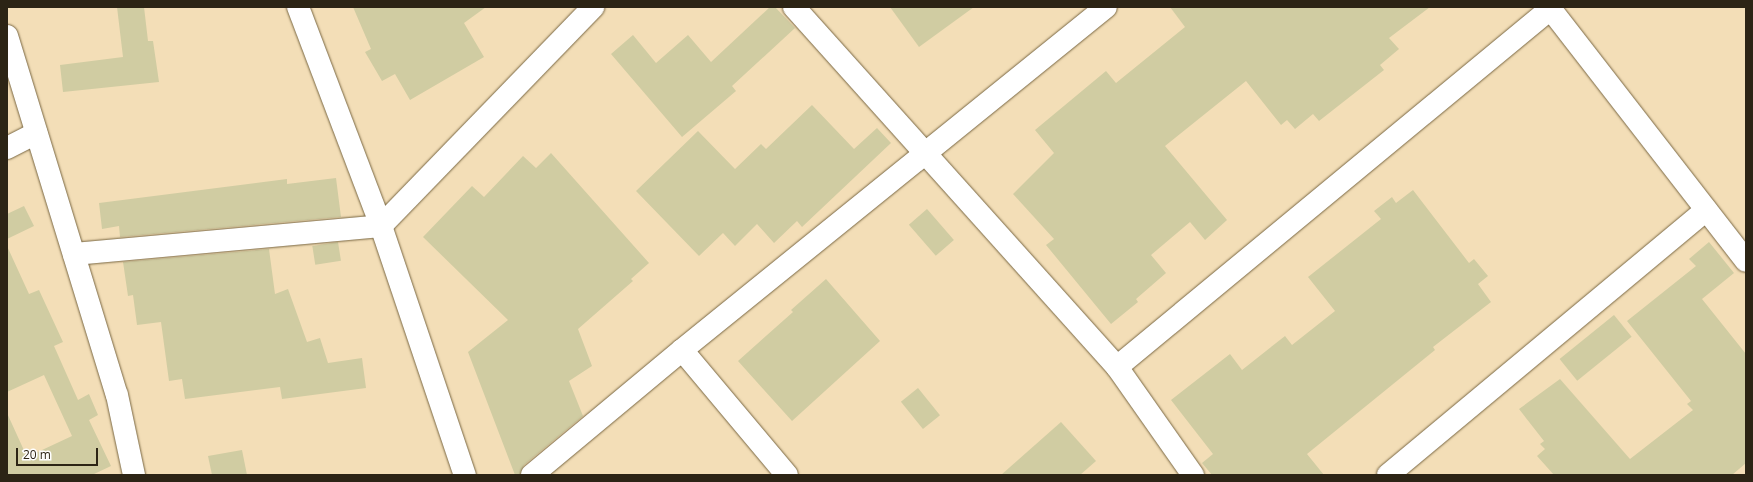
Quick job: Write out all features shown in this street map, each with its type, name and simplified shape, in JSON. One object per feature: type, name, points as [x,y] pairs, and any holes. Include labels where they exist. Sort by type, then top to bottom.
[{"type":"street","points":[[298,7],[381,226],[465,475]]},
{"type":"street","points":[[74,254],[381,226],[593,7]]},
{"type":"street","points":[[794,7],[1117,367],[1193,475]]},
{"type":"street","points":[[532,475],[682,350],[1106,7]]},
{"type":"street","points":[[1117,367],[1549,8],[1746,261]]},
{"type":"street","points":[[7,36],[117,395],[134,475]]},
{"type":"street","points":[[7,148],[36,133]]},
{"type":"street","points":[[1388,475],[1706,210]]},
{"type":"street","points":[[682,350],[787,475]]},
{"type":"building","points":[[117,7],[144,7],[148,41],[153,41],[159,82],[63,92],[60,65],[123,57]]},
{"type":"building","points":[[353,7],[486,7],[464,23],[484,57],[410,100],[395,74],[382,81],[365,52],[371,49]]},
{"type":"building","points":[[770,7],[775,7],[795,28],[732,86],[736,91],[682,137],[611,54],[633,35],[656,63],[688,35],[711,62]]},
{"type":"building","points":[[890,7],[974,7],[919,47]]},
{"type":"building","points":[[1170,7],[1430,7],[1389,38],[1399,49],[1380,65],[1384,70],[1319,121],[1313,114],[1295,129],[1287,120],[1281,125],[1246,81],[1165,146],[1227,220],[1205,240],[1190,222],[1151,255],[1166,273],[1136,299],[1138,302],[1111,324],[1046,245],[1054,239],[1013,194],[1054,153],[1035,130],[1106,71],[1116,83],[1185,27]]},
{"type":"building","points":[[812,105],[854,149],[877,128],[891,143],[802,227],[797,221],[774,243],[757,224],[735,246],[723,233],[699,256],[636,191],[698,131],[735,169],[761,144],[766,149]]},
{"type":"building","points":[[551,153],[649,263],[631,279],[633,281],[578,329],[592,366],[569,381],[583,416],[524,465],[520,474],[515,475],[468,352],[508,320],[423,237],[472,186],[484,197],[523,156],[536,168]]},
{"type":"building","points":[[336,178],[341,217],[120,237],[119,226],[102,229],[99,203],[287,179],[287,184]]},
{"type":"building","points":[[1413,190],[1469,263],[1474,259],[1488,276],[1478,284],[1491,302],[1433,347],[1435,350],[1307,454],[1324,475],[1212,475],[1202,463],[1213,454],[1171,400],[1230,354],[1242,370],[1285,336],[1292,345],[1335,311],[1308,277],[1381,219],[1374,211],[1392,197],[1396,203]]},
{"type":"building","points":[[24,206],[34,226],[7,239],[7,214]]},
{"type":"building","points":[[927,209],[954,240],[936,256],[909,225]]},
{"type":"building","points":[[338,242],[341,261],[315,265],[312,246]]},
{"type":"building","points":[[1709,242],[1734,273],[1702,299],[1746,354],[1746,463],[1732,475],[1554,475],[1537,456],[1545,449],[1540,444],[1544,441],[1519,409],[1560,379],[1630,459],[1693,410],[1687,404],[1691,401],[1627,321],[1696,266],[1689,259]]},
{"type":"building","points":[[7,246],[29,294],[39,290],[63,342],[54,346],[78,400],[89,394],[98,415],[89,420],[111,466],[92,475],[7,475],[7,413],[27,457],[72,436],[44,375],[7,392]]},
{"type":"building","points":[[269,249],[275,294],[288,289],[307,342],[320,338],[328,363],[362,358],[366,388],[282,399],[280,387],[185,399],[182,379],[169,381],[161,322],[137,325],[133,295],[128,296],[123,262]]},
{"type":"building","points":[[826,279],[880,341],[792,421],[738,361],[793,312],[791,310]]},
{"type":"building","points":[[1614,315],[1632,337],[1577,381],[1560,359]]},
{"type":"building","points":[[918,388],[940,415],[923,429],[901,402]]},
{"type":"building","points":[[1061,422],[1096,461],[1080,475],[1001,475]]},
{"type":"building","points":[[242,450],[247,475],[212,475],[208,456]]}]
